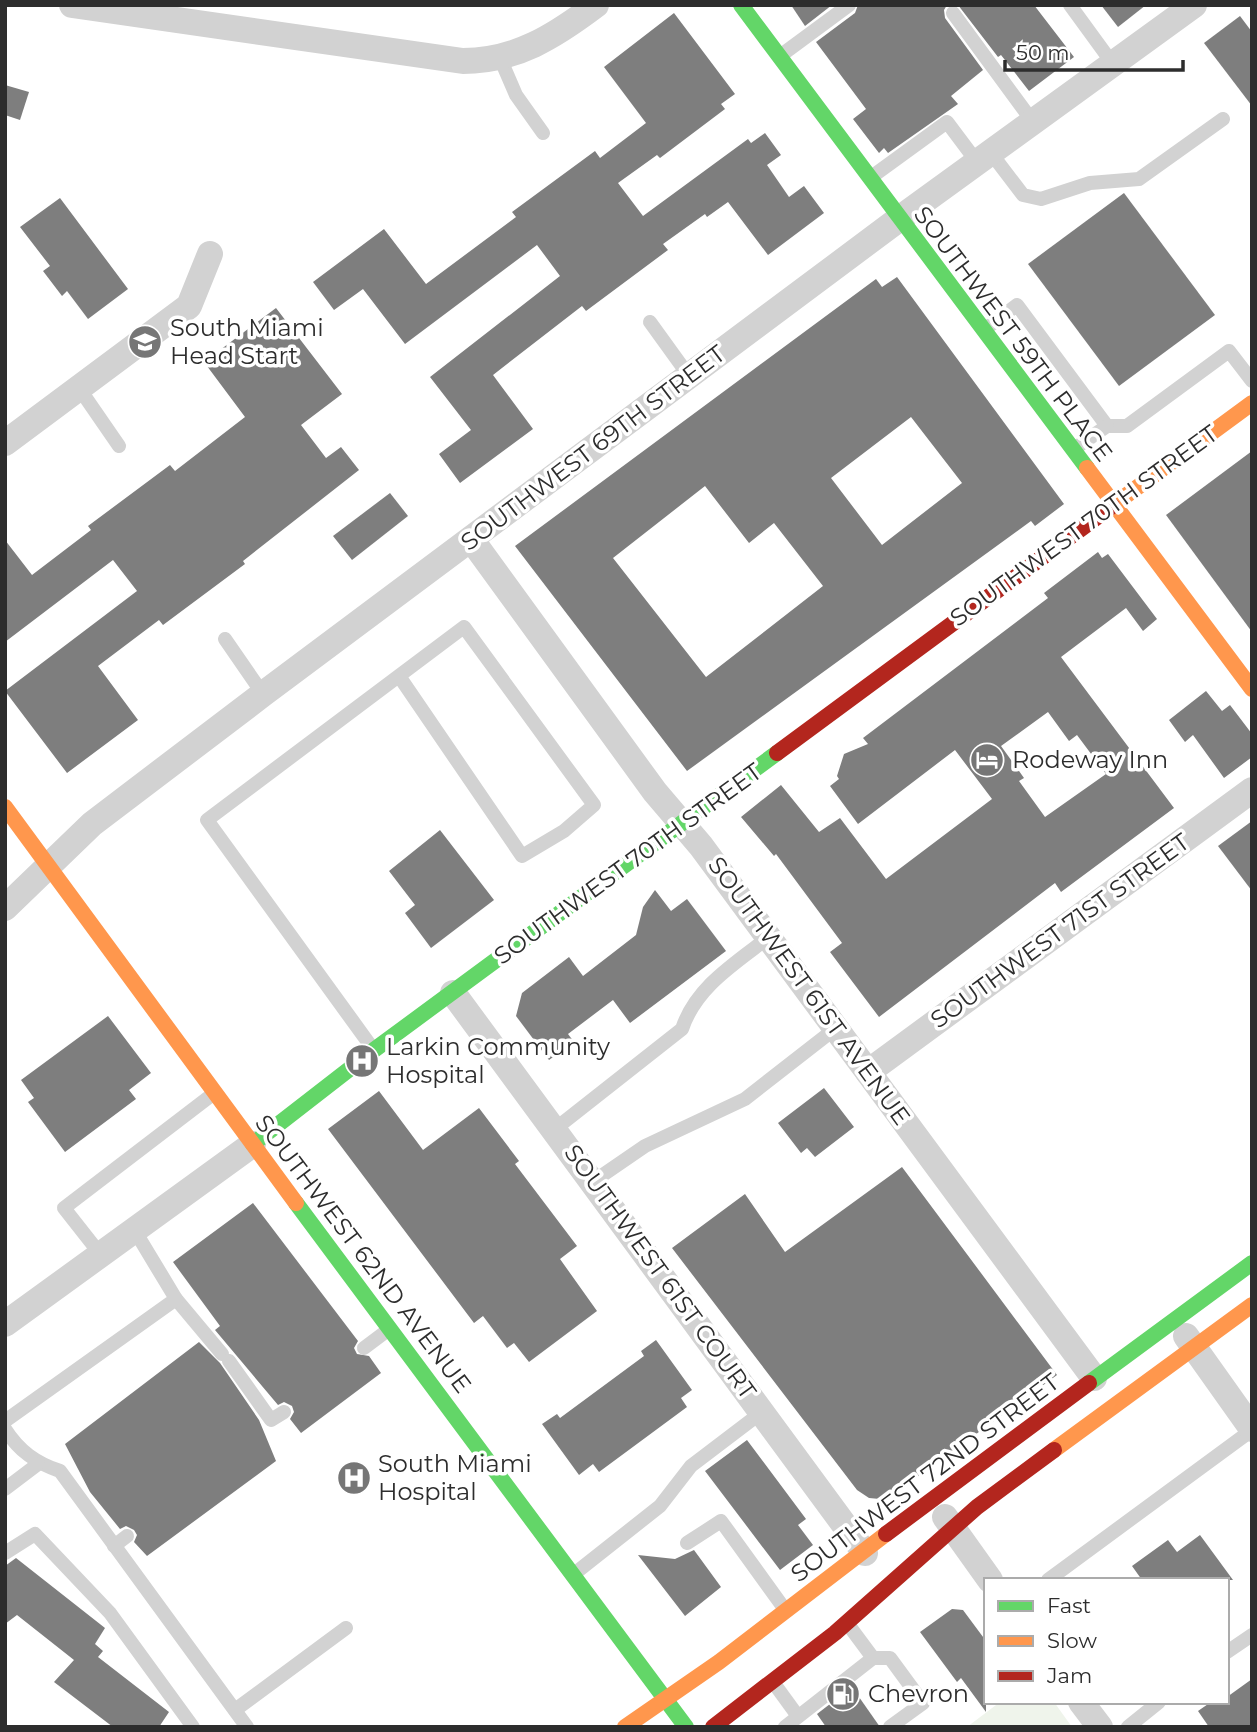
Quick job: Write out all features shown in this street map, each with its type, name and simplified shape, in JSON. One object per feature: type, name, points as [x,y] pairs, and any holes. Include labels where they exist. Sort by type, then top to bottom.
[{"type":"street","points":[[72,5],[448,61],[500,58],[542,42],[596,5]]},
{"type":"street","name":"SOUTHWEST 59TH PLACE","points":[[741,5],[1111,504],[1252,689]]},
{"type":"street","name":"SOUTHWEST 69TH STREET","points":[[5,908],[92,824],[263,694],[899,219],[1194,5]]},
{"type":"street","points":[[5,443],[189,306],[210,254]]},
{"type":"street","name":"SOUTHWEST 70TH STREET","points":[[5,1324],[253,1144],[374,1050],[684,824],[1111,504],[1252,403]]},
{"type":"street","name":"SOUTHWEST 61ST AVENUE","points":[[471,539],[655,792],[684,824],[769,937],[1094,1378]]},
{"type":"street","name":"SOUTHWEST 71ST STREET","points":[[869,1072],[1252,790]]},
{"type":"street","name":"SOUTHWEST 62ND AVENUE","points":[[5,807],[214,1093],[686,1727]]},
{"type":"street","name":"SOUTHWEST 61ST COURT","points":[[453,993],[594,1181],[865,1553]]},
{"type":"street","name":"SOUTHWEST 72ND STREET","points":[[713,1727],[847,1622],[953,1529],[1194,1347],[1240,1302],[1252,1263]]},
{"type":"street","name":"SOUTHWEST 72ND STREET","points":[[625,1727],[787,1612],[932,1499],[1174,1320],[1240,1302]]},
{"type":"street","points":[[1174,1320],[1252,1429]]},
{"type":"street","points":[[932,1499],[989,1578]]},
{"type":"street","points":[[1083,1704],[1100,1727]]},
{"type":"lane","points":[[779,57],[849,5]]},
{"type":"lane","points":[[1070,5],[1113,64]]},
{"type":"lane","points":[[953,13],[1033,122]]},
{"type":"lane","points":[[500,58],[516,95],[543,133]]},
{"type":"lane","points":[[869,179],[947,122],[1023,195],[1041,198],[1090,183],[1139,179],[1223,118]]},
{"type":"lane","points":[[982,331],[1017,305],[1107,426]]},
{"type":"lane","points":[[650,322],[689,376]]},
{"type":"lane","points":[[1072,451],[1107,426],[1127,426],[1229,351],[1252,380]]},
{"type":"lane","points":[[79,388],[120,446]]},
{"type":"lane","points":[[374,1050],[206,820],[464,627],[594,805],[564,831],[523,856],[399,676]]},
{"type":"lane","points":[[225,639],[263,694]]},
{"type":"lane","points":[[555,1129],[682,1029],[689,1008],[702,990],[769,937]]},
{"type":"lane","points":[[594,1181],[645,1146],[745,1099],[836,1028]]},
{"type":"lane","points":[[101,1255],[64,1208],[214,1093]]},
{"type":"lane","points":[[135,1231],[176,1299],[226,1358],[272,1420]]},
{"type":"lane","points":[[5,1420],[176,1299]]},
{"type":"lane","points":[[363,1348],[390,1329]]},
{"type":"lane","points":[[573,1575],[660,1506],[691,1466],[762,1412]]},
{"type":"lane","points":[[5,1429],[13,1442],[38,1464],[60,1471],[247,1727]]},
{"type":"lane","points":[[1067,1574],[1252,1429]]},
{"type":"lane","points":[[5,1489],[38,1464]]},
{"type":"lane","points":[[687,1543],[721,1521],[787,1612]]},
{"type":"lane","points":[[5,1553],[35,1534],[110,1613],[194,1727]]},
{"type":"lane","points":[[114,1546],[127,1536]]},
{"type":"lane","points":[[847,1622],[873,1658]]},
{"type":"lane","points":[[235,1710],[345,1628]]},
{"type":"lane","points":[[1229,1652],[1252,1635]]},
{"type":"lane","points":[[785,1727],[873,1658],[890,1658],[923,1703],[890,1727]]},
{"type":"lane","points":[[772,1680],[797,1715]]},
{"type":"lane","points":[[1128,1727],[1157,1704]]},
{"type":"shaded area","points":[[997,1704],[1055,1704],[1072,1727],[967,1727]]},
{"type":"building","points":[[791,5],[832,5],[805,26]]},
{"type":"building","points":[[858,5],[947,5],[944,10],[945,18],[983,70],[951,96],[958,104],[888,153],[884,148],[879,153],[853,119],[866,109],[816,42],[855,13]]},
{"type":"building","points":[[958,5],[1034,5],[1074,57],[1029,91],[1001,55],[998,57]]},
{"type":"building","points":[[1101,5],[1146,5],[1118,27]]},
{"type":"building","points":[[674,13],[735,94],[721,104],[725,109],[660,158],[657,155],[618,183],[643,216],[748,139],[751,143],[765,133],[781,155],[767,165],[789,197],[804,186],[824,213],[768,255],[728,202],[707,217],[705,214],[663,244],[668,250],[586,311],[582,306],[493,375],[533,429],[460,483],[439,454],[471,430],[430,377],[560,276],[537,245],[405,344],[363,289],[334,310],[313,282],[384,229],[426,284],[516,217],[512,212],[595,151],[600,158],[646,123],[604,67]]},
{"type":"building","points":[[1240,16],[1252,32],[1252,106],[1204,43]]},
{"type":"building","points":[[5,85],[29,92],[20,120],[5,115]]},
{"type":"building","points":[[1124,193],[1215,315],[1119,386],[1028,264]]},
{"type":"building","points":[[60,198],[128,289],[88,319],[67,291],[62,296],[43,271],[50,266],[20,227]]},
{"type":"building","points":[[897,277],[1064,504],[1035,526],[1031,521],[687,771],[515,546],[876,279],[882,287]],"holes":[[[911,417],[962,483],[882,545],[831,478]],[[705,486],[749,543],[774,523],[823,586],[706,677],[613,558]]]},
{"type":"building","points":[[276,308],[342,394],[301,425],[326,458],[341,447],[359,470],[243,561],[245,564],[163,625],[159,620],[98,666],[138,720],[67,773],[5,691],[137,591],[113,560],[5,642],[5,540],[32,575],[91,530],[88,526],[170,465],[175,471],[245,417],[204,362]]},
{"type":"building","points":[[1252,451],[1252,632],[1166,515]]},
{"type":"building","points":[[390,493],[408,516],[352,560],[333,536]]},
{"type":"building","points":[[1098,552],[1102,558],[1108,554],[1157,619],[1143,631],[1126,608],[1061,657],[1174,808],[1061,892],[1055,883],[879,1017],[830,952],[842,943],[776,854],[774,856],[741,817],[781,785],[819,832],[840,818],[886,879],[992,799],[955,750],[858,824],[830,786],[839,779],[837,776],[844,754],[868,744],[863,738],[1048,598],[1044,593]],"holes":[[[1048,712],[1069,741],[1077,735],[1106,774],[1045,817],[1019,781],[1024,778],[1001,746]]]},
{"type":"building","points":[[1206,691],[1222,711],[1230,705],[1252,734],[1252,757],[1224,778],[1193,735],[1185,742],[1169,720]]},
{"type":"building","points":[[1252,821],[1252,891],[1218,846]]},
{"type":"building","points":[[440,830],[494,900],[431,948],[405,913],[415,905],[389,871]]},
{"type":"building","points":[[655,890],[671,911],[687,899],[726,951],[630,1023],[613,1000],[568,1034],[574,1042],[549,1060],[516,1016],[522,993],[569,957],[583,976],[636,935],[643,907]]},
{"type":"building","points":[[108,1016],[151,1073],[129,1090],[136,1099],[65,1152],[28,1102],[34,1098],[21,1080]]},
{"type":"building","points":[[824,1088],[854,1127],[815,1157],[807,1148],[801,1153],[778,1123]]},
{"type":"building","points":[[379,1091],[423,1150],[479,1108],[519,1161],[515,1164],[577,1246],[560,1259],[597,1311],[529,1362],[514,1343],[507,1348],[483,1316],[474,1323],[328,1129]]},
{"type":"building","points":[[902,1167],[1057,1375],[887,1499],[880,1499],[869,1498],[857,1490],[672,1248],[745,1194],[785,1252]]},
{"type":"building","points":[[253,1203],[358,1341],[354,1348],[357,1354],[369,1356],[381,1373],[301,1433],[290,1419],[294,1412],[292,1406],[284,1402],[278,1405],[215,1330],[220,1326],[173,1262]]},
{"type":"building","points":[[656,1340],[692,1390],[681,1398],[687,1407],[599,1472],[593,1464],[579,1475],[542,1424],[557,1414],[560,1418],[644,1356],[641,1351]]},
{"type":"building","points":[[199,1342],[220,1363],[259,1420],[276,1461],[147,1556],[134,1542],[137,1535],[134,1530],[126,1526],[120,1529],[90,1492],[65,1444]]},
{"type":"building","points":[[747,1440],[806,1519],[798,1525],[813,1545],[780,1570],[705,1471]]},
{"type":"building","points":[[1200,1535],[1233,1580],[1141,1578],[1132,1566],[1168,1540],[1177,1552]]},
{"type":"building","points":[[694,1550],[721,1587],[685,1616],[638,1555],[675,1559]]},
{"type":"building","points":[[16,1558],[105,1628],[95,1644],[103,1651],[98,1657],[169,1712],[159,1727],[113,1727],[54,1682],[74,1660],[17,1615],[5,1624],[5,1566]]},
{"type":"building","points":[[952,1609],[963,1610],[984,1638],[986,1712],[961,1678],[957,1682],[920,1632]]},
{"type":"building","points":[[1252,1679],[1252,1727],[1209,1727],[1198,1711],[1208,1704],[1229,1704],[1229,1696]]},
{"type":"building","name":"Chevron","points":[[852,1687],[880,1727],[826,1727],[817,1714]]},
{"type":"traffic: fast","points":[[741,5],[1087,468]]},
{"type":"traffic: fast","points":[[253,1144],[374,1050],[777,753]]},
{"type":"traffic: fast","points":[[296,1203],[686,1727]]},
{"type":"traffic: fast","points":[[1089,1383],[1252,1263]]},
{"type":"traffic: slow","points":[[1112,506],[1252,403]]},
{"type":"traffic: slow","points":[[1087,468],[1252,689]]},
{"type":"traffic: slow","points":[[5,807],[296,1203]]},
{"type":"traffic: slow","points":[[1054,1450],[1252,1305]]},
{"type":"traffic: slow","points":[[625,1727],[719,1662],[886,1534]]},
{"type":"traffic: jam","points":[[777,753],[1112,506]]},
{"type":"traffic: jam","points":[[886,1534],[1089,1383]]},
{"type":"traffic: jam","points":[[713,1727],[835,1633],[977,1507],[1054,1450]]},
{"type":"place","name":"South Miami Head Start","points":[[145,342]]},
{"type":"place","name":"Rodeway Inn","points":[[987,760]]},
{"type":"place","name":"Larkin Community Hospital","points":[[362,1061]]},
{"type":"place","name":"South Miami Hospital","points":[[354,1478]]},
{"type":"place","name":"Chevron","points":[[843,1694]]}]
